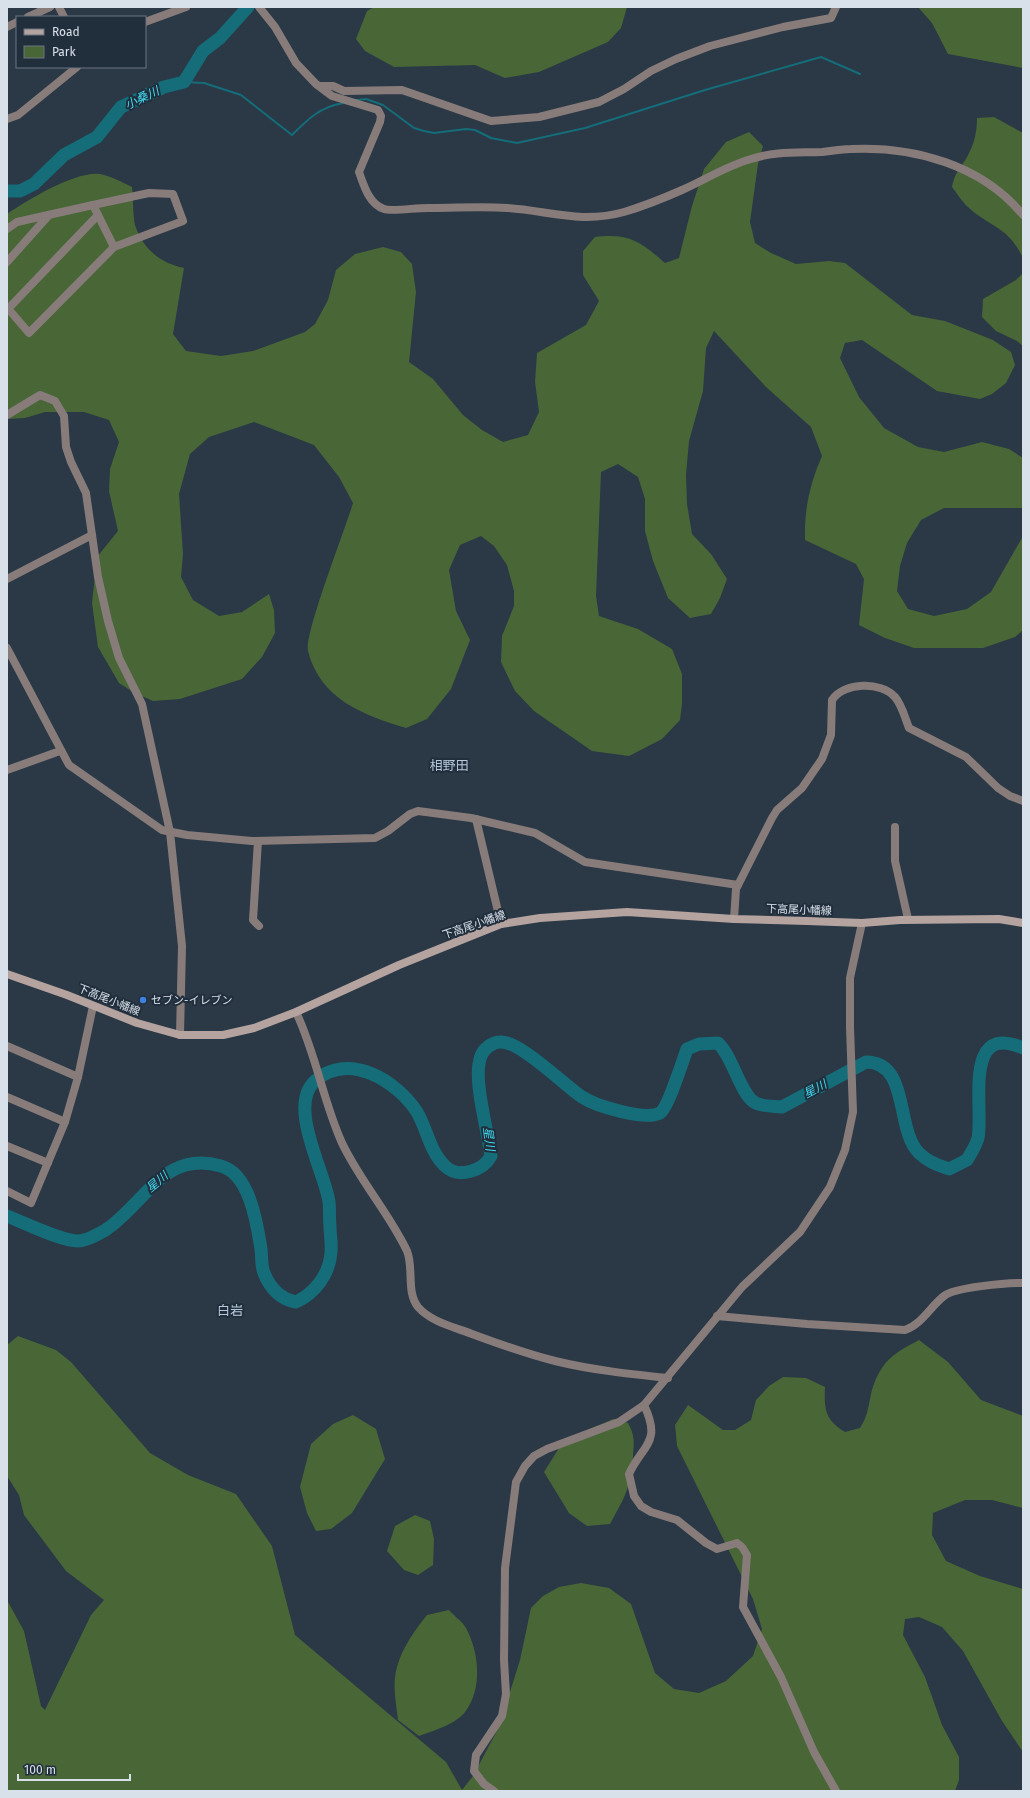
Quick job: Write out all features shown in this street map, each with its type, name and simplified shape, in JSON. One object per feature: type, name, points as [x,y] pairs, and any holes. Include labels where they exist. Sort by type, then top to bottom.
[{"type":"main road","name":"下高尾小幡線","points":[[7,974],[67,995],[137,1023],[180,1035],[223,1035],[254,1028],[296,1012],[399,965],[501,924],[540,918],[626,912],[734,919],[862,923],[908,919],[999,919],[1023,923]]},
{"type":"street","points":[[30,16],[50,7]]},
{"type":"street","points":[[59,7],[64,16]]},
{"type":"street","points":[[146,22],[186,7]]},
{"type":"street","points":[[259,7],[275,27],[296,63],[308,76],[332,96],[378,110],[380,114],[380,122],[359,172],[365,189],[374,204],[386,210],[419,208],[506,208],[579,218],[603,216],[624,212],[682,190],[721,169],[751,158],[774,153],[822,152],[851,148],[885,150],[923,155],[950,164],[992,186],[1010,200],[1023,215]]},
{"type":"street","points":[[321,86],[333,86],[344,91],[402,90],[491,121],[539,117],[599,102],[624,89],[650,71],[710,46],[783,27],[831,18],[836,7]]},
{"type":"street","points":[[7,27],[16,22]]},
{"type":"street","points":[[7,119],[18,115],[75,68]]},
{"type":"street","points":[[7,229],[17,222],[149,193],[174,194],[183,221],[114,247],[29,333],[11,312],[7,310],[98,215]]},
{"type":"street","points":[[93,205],[114,247]]},
{"type":"street","points":[[7,262],[49,215]]},
{"type":"street","points":[[7,415],[40,395],[55,401],[62,410],[64,416],[66,447],[71,462],[86,493],[92,535],[108,621],[119,658],[142,704],[170,832],[182,946],[180,1035]]},
{"type":"street","points":[[7,579],[92,535]]},
{"type":"street","points":[[7,648],[69,765],[162,830],[258,841],[375,838],[388,831],[410,814],[418,811],[476,819],[535,833],[585,862],[738,885]]},
{"type":"street","points":[[734,919],[738,885],[777,810],[812,777],[822,759],[831,735],[832,700],[835,696],[851,688],[873,686],[891,693],[901,707],[909,728],[966,757],[998,788],[1010,796],[1023,801]]},
{"type":"street","points":[[7,770],[60,750]]},
{"type":"street","points":[[476,819],[501,924]]},
{"type":"street","points":[[895,827],[895,861],[908,919]]},
{"type":"street","points":[[258,841],[253,920],[259,926]]},
{"type":"street","points":[[494,1791],[484,1784],[474,1771],[476,1755],[502,1716],[506,1694],[504,1660],[505,1568],[516,1482],[525,1466],[534,1456],[547,1449],[619,1422],[644,1405],[668,1378],[742,1287],[800,1232],[830,1187],[845,1150],[853,1112],[850,978],[862,923]]},
{"type":"street","points":[[7,1191],[31,1202],[65,1122],[78,1077],[93,1006]]},
{"type":"street","points":[[296,1012],[307,1035],[322,1087],[342,1142],[364,1182],[394,1226],[408,1254],[413,1296],[418,1306],[428,1315],[440,1322],[506,1346],[555,1361],[606,1371],[668,1378]]},
{"type":"street","points":[[7,1046],[78,1077]]},
{"type":"street","points":[[7,1097],[65,1122]]},
{"type":"street","points":[[7,1146],[48,1163]]},
{"type":"street","points":[[717,1316],[807,1324],[905,1330],[915,1326],[945,1295],[956,1290],[1023,1283]]},
{"type":"street","points":[[644,1405],[652,1420],[652,1429],[649,1443],[629,1474],[634,1496],[641,1506],[651,1512],[677,1520],[712,1547],[721,1548],[737,1543],[742,1547],[747,1558],[743,1607],[781,1677],[814,1752],[836,1791]]},
{"type":"green space","points":[[374,7],[627,7],[621,28],[608,42],[539,72],[505,78],[475,65],[394,67],[365,51],[356,39],[367,11]]},
{"type":"green space","points":[[918,7],[1023,7],[1023,68],[948,54],[932,23]]},
{"type":"green space","points":[[994,117],[1023,133],[1023,258],[1017,247],[1005,233],[976,214],[968,207],[952,187],[958,171],[973,143],[977,118]]},
{"type":"green space","points":[[749,132],[763,146],[758,164],[750,222],[755,243],[771,253],[796,264],[829,261],[845,263],[912,315],[945,321],[993,340],[1011,352],[1015,365],[1006,383],[992,394],[980,399],[937,391],[862,340],[845,343],[840,358],[859,397],[884,428],[918,447],[944,452],[982,442],[1009,449],[1023,458],[1023,508],[944,508],[921,520],[907,543],[900,566],[897,591],[908,609],[934,616],[967,609],[991,592],[1023,536],[1023,630],[1015,637],[983,648],[914,648],[885,638],[859,625],[864,579],[856,564],[805,540],[807,507],[811,487],[822,456],[811,427],[766,387],[714,331],[706,348],[703,391],[689,441],[686,475],[687,504],[692,534],[711,554],[727,579],[720,598],[711,614],[690,618],[668,598],[653,561],[645,531],[645,499],[638,477],[618,464],[601,472],[596,596],[599,616],[638,629],[672,649],[682,674],[682,704],[680,720],[662,739],[629,756],[592,751],[534,711],[515,691],[501,662],[502,636],[514,606],[514,591],[507,565],[494,546],[481,536],[460,545],[449,570],[456,611],[470,640],[451,689],[427,719],[406,728],[359,711],[345,703],[322,681],[314,668],[308,651],[308,641],[312,624],[353,503],[339,477],[314,445],[254,422],[209,437],[190,454],[179,494],[183,554],[181,577],[193,600],[219,616],[242,612],[269,594],[274,610],[275,633],[262,657],[242,679],[180,699],[153,701],[133,692],[119,683],[98,647],[92,603],[97,557],[118,531],[109,491],[110,469],[119,442],[109,420],[84,412],[45,412],[25,418],[7,419],[7,214],[27,201],[52,188],[78,177],[90,174],[104,175],[132,187],[135,225],[138,234],[148,248],[160,259],[175,266],[184,268],[173,334],[186,351],[221,356],[253,351],[305,332],[315,324],[328,300],[336,270],[355,254],[383,247],[401,252],[412,264],[416,292],[409,362],[433,379],[463,415],[482,430],[503,442],[528,435],[539,412],[535,382],[537,353],[586,325],[599,301],[583,275],[583,251],[595,237],[617,236],[633,240],[641,244],[665,263],[679,258],[692,206],[704,169],[726,142]]},
{"type":"green space","points":[[1023,273],[1023,346],[1017,341],[996,331],[982,317],[983,299],[1016,280]]},
{"type":"green space","points":[[18,1336],[56,1350],[71,1362],[150,1453],[188,1475],[236,1494],[272,1546],[295,1635],[446,1762],[462,1790],[473,1776],[499,1727],[520,1660],[531,1608],[543,1596],[559,1587],[581,1583],[609,1588],[631,1604],[655,1673],[674,1689],[699,1693],[726,1681],[753,1656],[762,1629],[753,1599],[677,1446],[675,1425],[688,1405],[723,1430],[735,1430],[751,1420],[756,1400],[769,1386],[783,1377],[806,1378],[825,1387],[827,1413],[838,1428],[845,1432],[860,1428],[867,1414],[872,1390],[884,1365],[902,1349],[919,1340],[948,1362],[981,1400],[1023,1416],[1023,1508],[992,1500],[965,1500],[933,1513],[932,1535],[946,1561],[980,1576],[1023,1589],[1023,1752],[1002,1721],[963,1651],[942,1627],[919,1617],[905,1619],[903,1635],[925,1677],[942,1725],[959,1757],[959,1780],[955,1791],[7,1791],[7,1600],[24,1631],[41,1706],[45,1710],[91,1615],[104,1600],[66,1571],[24,1515],[19,1495],[7,1476],[7,1345]]},
{"type":"green space","points":[[353,1415],[376,1429],[385,1459],[352,1513],[331,1529],[316,1531],[307,1513],[300,1487],[311,1444],[333,1424]]},
{"type":"green space","points":[[613,1419],[628,1423],[633,1435],[634,1442],[631,1476],[623,1499],[610,1524],[587,1526],[569,1513],[544,1472],[559,1448],[588,1430]]},
{"type":"green space","points":[[415,1515],[430,1521],[434,1539],[433,1565],[418,1575],[404,1570],[387,1551],[395,1526]]},
{"type":"green space","points":[[449,1610],[466,1628],[474,1648],[477,1670],[475,1693],[465,1712],[456,1720],[444,1727],[419,1736],[398,1720],[395,1680],[399,1660],[414,1633],[427,1615]]},
{"type":"waterway","name":"小桑川","points":[[7,191],[20,191],[34,184],[64,155],[97,137],[121,107],[164,87],[184,82],[203,51],[220,38],[248,7]]},
{"type":"waterway","points":[[357,100],[366,99],[383,105],[414,128],[424,131],[434,133],[466,129],[475,130],[491,138],[517,143],[585,128],[705,90],[821,57],[860,74]]},
{"type":"waterway","points":[[184,82],[204,83],[241,95],[292,135],[315,114],[328,107],[343,103]]},
{"type":"waterway","name":"星川","points":[[7,1216],[62,1238],[78,1241],[85,1240],[104,1231],[118,1220],[156,1183],[169,1173],[184,1165],[201,1163],[221,1166],[231,1171],[239,1179],[250,1201],[261,1249],[262,1267],[266,1278],[276,1292],[290,1301],[296,1302],[309,1294],[320,1282],[330,1261],[331,1246],[329,1202],[310,1140],[306,1122],[305,1106],[307,1092],[315,1081],[328,1072],[342,1069],[357,1069],[385,1081],[397,1090],[417,1112],[432,1147],[445,1166],[450,1170],[463,1173],[470,1172],[482,1166],[491,1156],[480,1096],[478,1073],[479,1061],[482,1054],[485,1049],[496,1043],[508,1043],[530,1055],[574,1091],[589,1101],[632,1114],[643,1115],[660,1113],[671,1093],[687,1049],[699,1044],[718,1043],[728,1057],[740,1083],[749,1097],[757,1104],[768,1106],[782,1107],[866,1062],[880,1065],[889,1073],[896,1084],[907,1129],[912,1142],[919,1153],[937,1165],[949,1169],[967,1160],[978,1138],[980,1072],[984,1057],[991,1047],[1004,1043],[1023,1048]]},
{"type":"place","name":"セブン-イレブン","points":[[143,1000]]},
{"type":"district","name":"相野田","points":[[449,765]]},
{"type":"district","name":"白岩","points":[[230,1310]]}]
